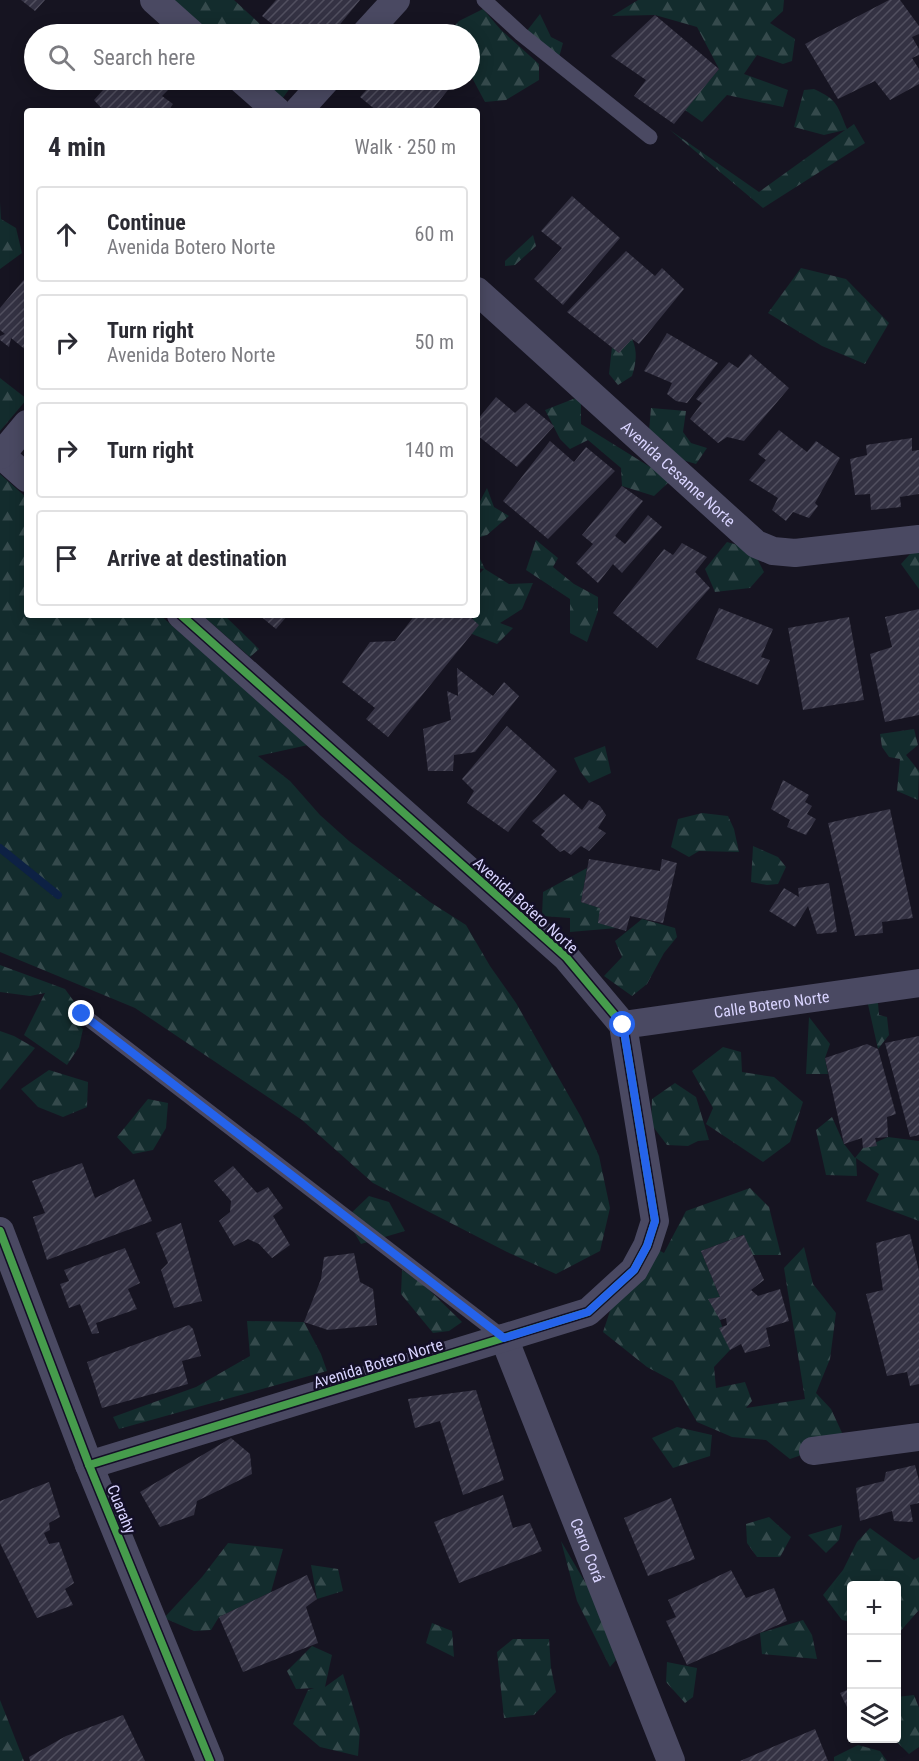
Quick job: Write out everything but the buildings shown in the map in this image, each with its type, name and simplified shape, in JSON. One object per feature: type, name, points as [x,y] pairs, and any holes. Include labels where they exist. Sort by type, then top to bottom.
[{"type":"street","points":[[154,0],[181,24]]},
{"type":"street","points":[[374,24],[396,0]]},
{"type":"street","points":[[253,90],[274,108]]},
{"type":"street","points":[[301,108],[317,90]]},
{"type":"street","name":"Avenida Cesanne Norte","points":[[480,294],[756,544],[773,551],[795,553],[919,539]]},
{"type":"street","points":[[24,427],[0,454],[24,475]]},
{"type":"street","name":"Avenida Botero Norte","points":[[89,1465],[588,1312],[634,1270],[647,1246],[655,1221],[623,1025],[566,957],[184,618]]},
{"type":"street","name":"Calle Botero Norte","points":[[623,1025],[919,983]]},
{"type":"street","name":"Cuarahy","points":[[0,1232],[89,1465],[210,1761]]},
{"type":"street","name":"Cerro Corá","points":[[504,1338],[671,1761]]},
{"type":"street","points":[[813,1451],[919,1437]]},
{"type":"lane","points":[[484,0],[521,34],[650,137]]},
{"type":"lane","points":[[82,1014],[504,1338]]},
{"type":"green space","points":[[173,0],[234,0],[260,24],[200,24]]},
{"type":"green space","points":[[638,0],[784,0],[783,11],[770,23],[795,39],[792,61],[783,64],[757,55],[744,74],[788,90],[783,107],[727,95],[702,122],[685,110],[719,69],[697,27],[655,15],[612,16]]},
{"type":"green space","points":[[483,9],[501,30],[539,64],[539,80],[506,100],[485,102],[479,90],[480,24],[456,24]]},
{"type":"green space","points":[[540,14],[551,37],[563,43],[558,61],[526,32]]},
{"type":"green space","points":[[814,89],[832,100],[847,129],[854,124],[865,143],[763,208],[670,130],[759,192],[845,130],[824,135],[794,127],[804,90]]},
{"type":"green space","points":[[272,90],[289,90],[282,99]]},
{"type":"green space","points":[[0,202],[1,219],[16,228],[22,253],[0,269]]},
{"type":"green space","points":[[533,235],[536,246],[515,265],[505,266],[505,261]]},
{"type":"green space","points":[[801,268],[846,279],[889,323],[865,364],[822,346],[768,313]]},
{"type":"green space","points":[[632,339],[636,353],[632,376],[618,385],[609,374],[612,347],[619,353]]},
{"type":"green space","points":[[0,378],[24,397],[24,403],[0,431]]},
{"type":"green space","points":[[581,396],[581,424],[671,480],[654,496],[622,486],[621,468],[588,440],[570,449],[560,439],[545,410]]},
{"type":"green space","points":[[651,408],[686,411],[683,432],[691,443],[707,448],[696,464],[679,459],[663,440],[649,431]]},
{"type":"green space","points":[[0,474],[24,495],[24,618],[163,618],[308,745],[258,756],[290,781],[320,815],[349,841],[430,902],[466,925],[490,966],[516,1003],[581,1117],[599,1156],[610,1208],[600,1251],[556,1274],[507,1252],[373,1183],[302,1120],[135,1008],[0,952]]},
{"type":"green space","points":[[487,488],[494,507],[509,516],[487,535],[480,537],[480,501]]},
{"type":"green space","points":[[536,540],[558,558],[553,567],[574,584],[598,597],[598,611],[587,642],[570,633],[570,599],[526,570]]},
{"type":"green space","points":[[727,542],[752,549],[764,572],[750,588],[715,592],[705,569]]},
{"type":"green space","points":[[919,545],[919,589],[901,564]]},
{"type":"green space","points":[[480,559],[485,569],[509,584],[533,583],[522,609],[500,623],[513,628],[497,644],[472,634],[473,618],[480,618],[480,573],[484,569],[480,568]]},
{"type":"green space","points":[[205,618],[227,618],[259,649],[250,657]]},
{"type":"green space","points":[[914,729],[918,745],[906,755],[919,771],[918,800],[897,791],[900,759],[889,757],[882,747],[880,734]]},
{"type":"green space","points":[[605,746],[611,773],[589,783],[574,758]]},
{"type":"green space","points":[[702,813],[728,816],[734,829],[739,852],[699,851],[689,857],[671,847],[678,819]]},
{"type":"green space","points":[[753,846],[778,857],[786,867],[778,884],[767,885],[751,882]]},
{"type":"green space","points":[[587,868],[581,902],[600,908],[617,928],[570,932],[570,918],[542,916],[543,892]]},
{"type":"green space","points":[[642,919],[675,928],[677,937],[664,953],[647,984],[632,996],[604,976],[622,957],[615,941]]},
{"type":"green space","points":[[0,965],[65,989],[78,1007],[71,1018],[83,1029],[79,1047],[67,1065],[24,1035],[45,993],[30,996],[0,992]]},
{"type":"green space","points":[[867,1000],[878,1003],[879,1015],[887,1017],[889,1035],[878,1049]]},
{"type":"green space","points":[[809,1017],[830,1044],[825,1058],[828,1074],[806,1074]]},
{"type":"green space","points":[[0,1031],[35,1048],[0,1090]]},
{"type":"green space","points":[[723,1047],[741,1052],[742,1072],[774,1077],[803,1102],[790,1142],[763,1162],[706,1124],[713,1108],[692,1071]]},
{"type":"green space","points":[[49,1070],[88,1082],[87,1107],[63,1117],[38,1107],[21,1089]]},
{"type":"green space","points":[[675,1083],[696,1097],[709,1140],[698,1141],[688,1146],[667,1145],[651,1124],[652,1099]]},
{"type":"green space","points":[[148,1099],[168,1103],[166,1128],[153,1150],[133,1154],[117,1137]]},
{"type":"green space","points":[[832,1117],[844,1144],[855,1158],[863,1148],[888,1137],[919,1141],[919,1221],[866,1201],[879,1174],[856,1158],[857,1176],[826,1175],[816,1130]]},
{"type":"green space","points":[[750,1188],[769,1207],[781,1255],[753,1255],[743,1235],[701,1251],[720,1297],[709,1299],[720,1320],[730,1350],[714,1367],[716,1388],[745,1382],[752,1401],[746,1408],[805,1399],[784,1268],[804,1247],[813,1284],[836,1313],[830,1359],[816,1393],[831,1409],[844,1437],[790,1459],[766,1440],[732,1437],[697,1422],[673,1381],[647,1367],[603,1332],[614,1299],[653,1247],[664,1253],[686,1211]]},
{"type":"green space","points":[[369,1196],[389,1202],[405,1231],[361,1244],[346,1218]]},
{"type":"green space","points":[[402,1270],[420,1281],[462,1322],[449,1331],[433,1333],[401,1294]]},
{"type":"green space","points":[[247,1321],[304,1322],[327,1371],[119,1429],[113,1417],[196,1387],[250,1356]]},
{"type":"green space","points":[[677,1427],[712,1435],[710,1456],[673,1468],[652,1438]]},
{"type":"green space","points":[[769,1517],[791,1537],[780,1557],[757,1557],[747,1543],[746,1524]]},
{"type":"green space","points":[[842,1525],[839,1540],[826,1553],[808,1535]]},
{"type":"green space","points":[[870,1528],[914,1560],[919,1557],[919,1610],[901,1630],[901,1581],[847,1581],[847,1621],[842,1620],[823,1595],[843,1570],[857,1542]]},
{"type":"green space","points":[[561,1541],[585,1582],[595,1589],[616,1660],[610,1667],[577,1601]]},
{"type":"green space","points":[[228,1543],[283,1549],[271,1592],[219,1617],[211,1630],[194,1631],[164,1618],[202,1577]]},
{"type":"green space","points":[[311,1565],[338,1569],[343,1591],[317,1599]]},
{"type":"green space","points":[[803,1620],[812,1635],[817,1659],[762,1654],[760,1633]]},
{"type":"green space","points":[[432,1623],[452,1631],[454,1657],[426,1643]]},
{"type":"green space","points":[[513,1639],[549,1639],[551,1668],[556,1692],[534,1715],[504,1718],[497,1652]]},
{"type":"green space","points":[[312,1646],[332,1655],[325,1687],[343,1674],[360,1730],[358,1756],[320,1747],[293,1724],[308,1690],[314,1688],[296,1689],[287,1671]]},
{"type":"green space","points":[[667,1662],[697,1668],[693,1697],[685,1703],[666,1682]]},
{"type":"green space","points":[[914,1695],[919,1708],[919,1747],[909,1754],[898,1743],[901,1743],[901,1697]]},
{"type":"green space","points":[[0,1700],[24,1761],[0,1761]]},
{"type":"green space","points":[[858,1745],[880,1751],[887,1761],[834,1761],[834,1757]]},
{"type":"waterway","points":[[0,848],[58,895]]},
{"type":"cycle path","points":[[89,1465],[588,1312],[634,1270],[647,1246],[655,1221],[623,1025],[566,957],[184,618]]},
{"type":"cycle path","points":[[0,1231],[89,1465],[210,1761]]},
{"type":"route","points":[[82,1014],[504,1338],[588,1312],[634,1270],[647,1246],[655,1221],[623,1025]]}]
